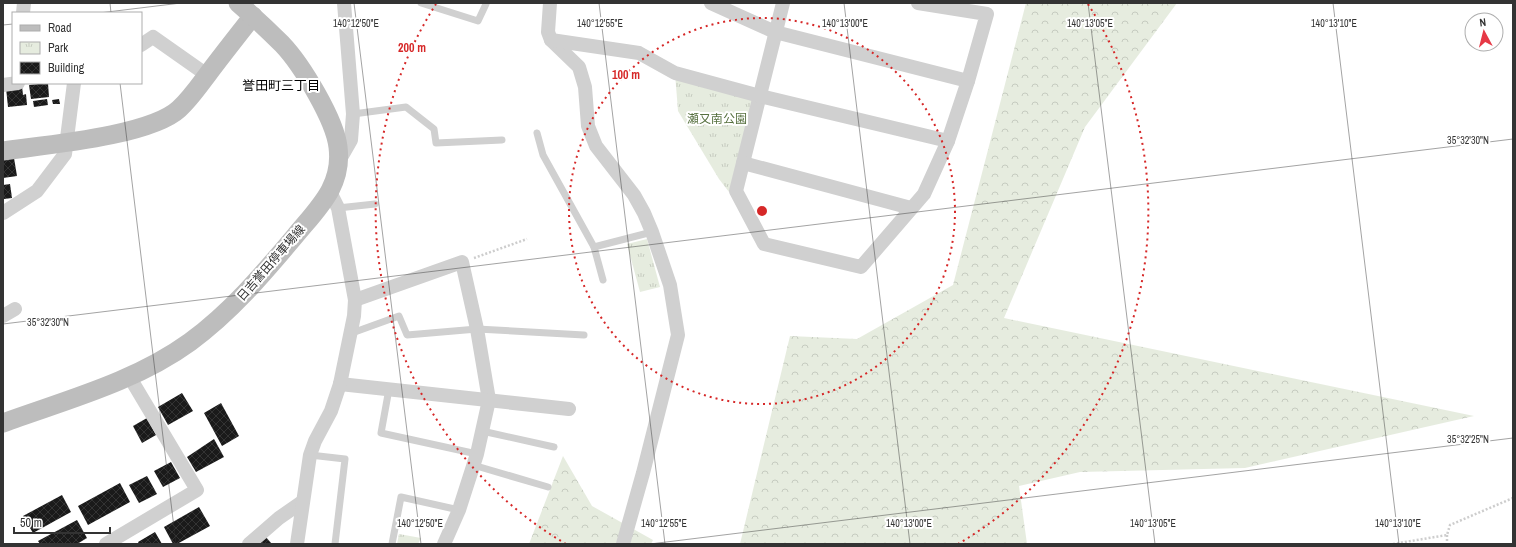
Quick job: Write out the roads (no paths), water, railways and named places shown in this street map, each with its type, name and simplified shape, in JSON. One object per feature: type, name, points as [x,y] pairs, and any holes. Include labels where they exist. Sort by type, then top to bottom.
[{"type":"main road","name":"日吉誉田停車場線","points":[[3,423],[129,376],[166,357],[190,342],[231,308],[253,286],[330,192],[335,182],[339,161],[338,146],[326,112],[315,92],[284,46],[238,3]]},
{"type":"main road","points":[[3,151],[66,142],[126,131],[148,126],[165,119],[179,110],[253,16]]},
{"type":"street","points":[[339,161],[351,140],[353,114],[344,3]]},
{"type":"street","points":[[550,3],[548,32],[551,40],[579,67],[585,87],[588,126],[596,146],[634,195],[652,232],[670,285],[678,335],[643,473],[622,544]]},
{"type":"street","points":[[711,3],[775,32],[968,82]]},
{"type":"street","points":[[783,3],[736,191],[764,244],[861,266],[924,194],[948,141],[968,82],[987,14],[918,3]]},
{"type":"street","points":[[142,44],[153,37],[207,75]]},
{"type":"street","points":[[551,40],[639,53],[675,73],[760,96],[948,141]]},
{"type":"street","points":[[3,213],[37,191],[65,154],[74,84]]},
{"type":"street","points":[[743,163],[911,208]]},
{"type":"street","points":[[297,544],[310,455],[331,410],[340,384],[352,333],[355,300],[338,208],[330,192]]},
{"type":"street","points":[[355,300],[462,262],[477,329],[489,400],[475,459],[459,510],[444,544]]},
{"type":"street","points":[[106,544],[197,490],[129,376]]},
{"type":"street","points":[[340,384],[569,409]]},
{"type":"street","points":[[248,544],[279,518],[302,502]]},
{"type":"lane","points":[[421,3],[478,21],[486,4]]},
{"type":"lane","points":[[353,114],[406,107],[434,128],[436,143],[502,140]]},
{"type":"lane","points":[[537,133],[543,155],[594,247],[603,280]]},
{"type":"lane","points":[[338,208],[375,204]]},
{"type":"lane","points":[[594,247],[652,232]]},
{"type":"lane","points":[[352,333],[399,316],[407,335],[477,329],[584,335]]},
{"type":"lane","points":[[388,389],[381,433],[475,459],[548,487]]},
{"type":"lane","points":[[482,431],[554,447]]},
{"type":"lane","points":[[310,455],[345,459],[335,544]]},
{"type":"lane","points":[[392,544],[401,497],[459,510]]},
{"type":"district","name":"誉田町三丁目","points":[[281,85]]},
{"type":"park label","name":"瀬又南公園","points":[[717,119]]}]
